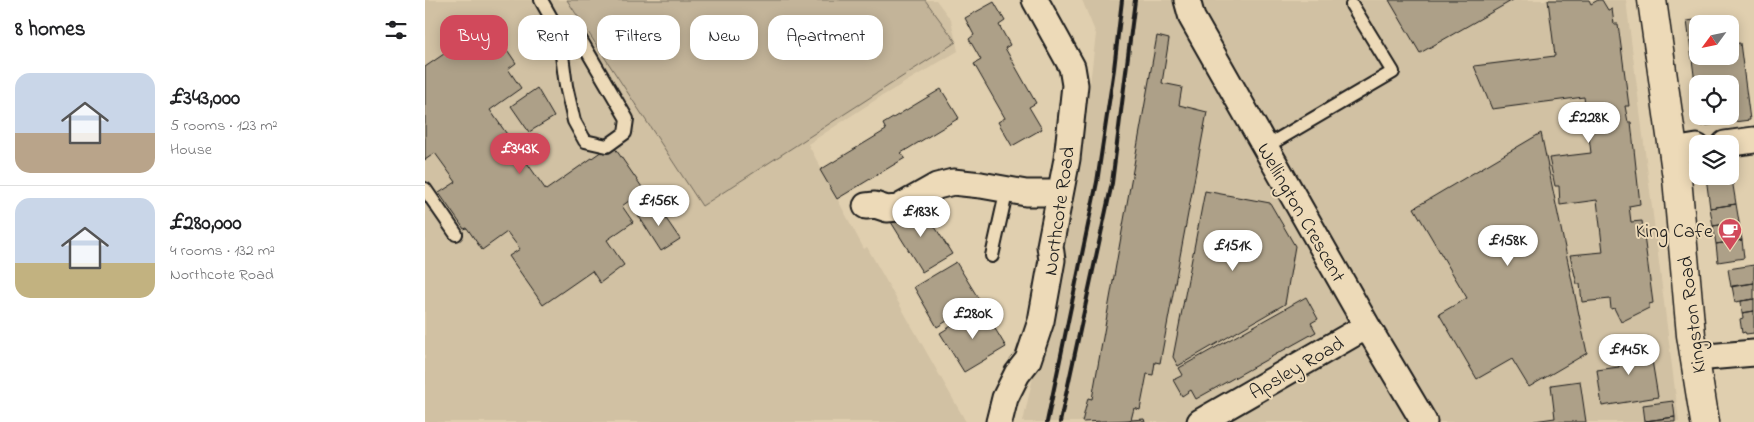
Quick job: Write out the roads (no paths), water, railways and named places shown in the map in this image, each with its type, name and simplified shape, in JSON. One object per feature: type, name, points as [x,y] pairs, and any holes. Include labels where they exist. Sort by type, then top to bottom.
[{"type":"main road","name":"Kingston Road","points":[[1652,0],[1685,149],[1677,178],[1691,336],[1705,422]]},
{"type":"street","name":"Northcote Road","points":[[999,422],[1005,398],[1017,374],[1029,360],[1041,321],[1052,260],[1049,246],[1067,159],[1075,85],[1072,67],[1035,0]]},
{"type":"street","name":"Wellington Crescent","points":[[1187,0],[1192,18],[1367,326],[1424,422]]},
{"type":"street","points":[[1739,142],[1754,140]]},
{"type":"street","points":[[865,206],[875,204],[887,209],[898,208],[937,186],[953,182],[1026,193],[1060,193]]},
{"type":"street","name":"Apsley Road","points":[[1200,422],[1367,326]]},
{"type":"street","points":[[1696,358],[1754,353]]},
{"type":"lane","points":[[541,0],[549,15]]},
{"type":"lane","points":[[1265,147],[1393,72],[1352,6]]},
{"type":"lane","points":[[559,32],[579,37],[627,118],[625,133],[607,146],[585,141],[573,121],[559,32]]},
{"type":"lane","points":[[425,188],[456,234]]},
{"type":"lane","points":[[992,256],[1007,189]]},
{"type":"railway","points":[[1047,422],[1097,182],[1122,0]]},
{"type":"railway","points":[[1060,422],[1112,183],[1135,0]]},
{"type":"place","name":"King Cafe","points":[[1730,251]]}]
